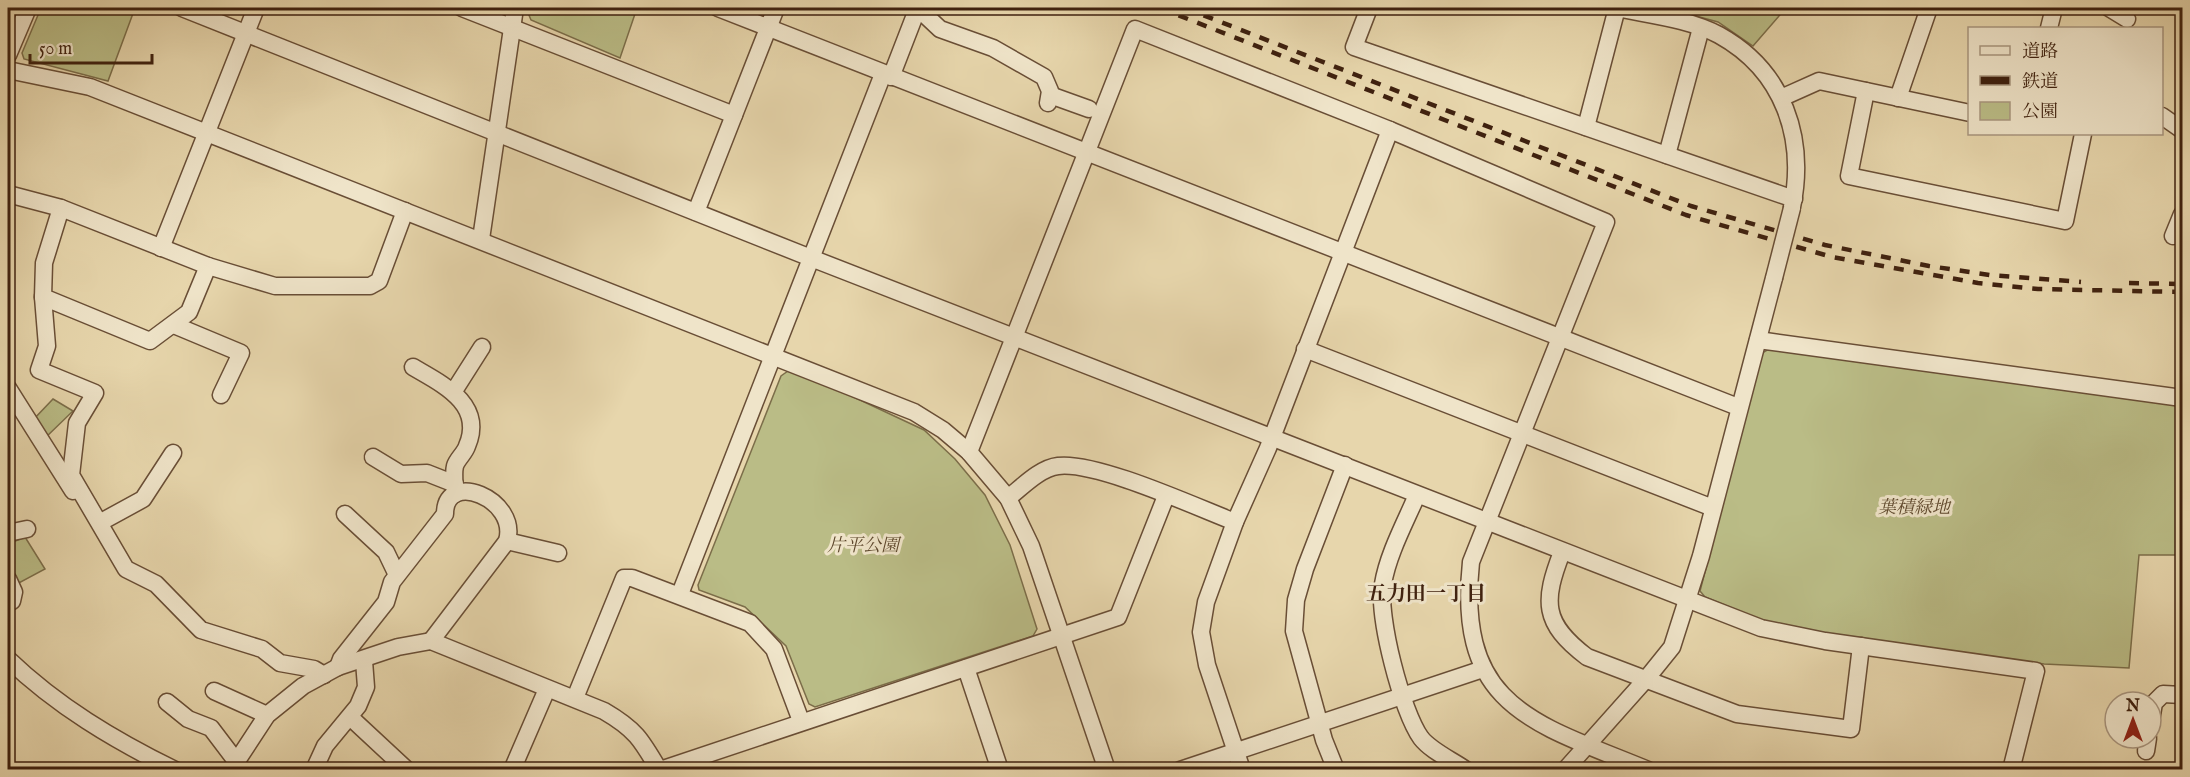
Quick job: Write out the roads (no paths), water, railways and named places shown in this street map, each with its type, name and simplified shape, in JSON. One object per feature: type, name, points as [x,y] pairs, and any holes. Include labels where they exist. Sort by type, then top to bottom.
[{"type":"street","points":[[8,55],[28,8]]},
{"type":"street","points":[[182,8],[1014,338],[1272,436],[1562,552],[1761,628],[1861,646],[2036,671],[2011,770]]},
{"type":"street","points":[[161,248],[256,8]]},
{"type":"street","points":[[462,8],[734,115]]},
{"type":"street","points":[[481,239],[515,8]]},
{"type":"street","points":[[718,8],[1738,407]]},
{"type":"street","points":[[696,212],[776,8]]},
{"type":"street","points":[[1369,8],[1353,47],[1667,155],[1793,204]]},
{"type":"street","points":[[1565,770],[1672,647],[1687,601],[1758,340],[1793,204],[1797,167],[1796,142],[1790,118],[1781,98],[1762,71],[1742,50],[1701,28],[1617,8],[1586,127]]},
{"type":"street","points":[[1898,98],[1929,8]]},
{"type":"street","points":[[2049,27],[2054,8]]},
{"type":"street","points":[[2109,8],[2127,19]]},
{"type":"street","points":[[680,594],[811,258],[887,75],[920,11],[940,29],[993,48],[1044,76],[1049,99],[1089,109]]},
{"type":"street","points":[[1667,155],[1701,28]]},
{"type":"street","points":[[969,452],[1135,29],[1390,130],[1606,222],[1471,561],[1467,598],[1471,632],[1483,669],[1500,693],[1524,715],[1648,770]]},
{"type":"street","points":[[8,70],[90,87],[481,239],[914,412],[943,430],[969,452],[1008,498],[1031,546],[1107,770]]},
{"type":"street","points":[[1781,98],[1819,81],[1968,113]]},
{"type":"street","points":[[1866,91],[1849,176],[2065,221],[2078,135]]},
{"type":"street","points":[[2163,117],[2182,130]]},
{"type":"street","points":[[1242,770],[1207,665],[1201,632],[1206,602],[1235,522],[1272,436],[1390,130]]},
{"type":"street","points":[[8,194],[61,208],[208,266],[275,286],[370,286],[379,281],[405,210]]},
{"type":"street","points":[[61,208],[44,263],[43,297],[48,346],[39,370],[95,393],[77,423],[71,475],[79,492],[101,522],[126,569],[156,584],[201,630],[242,641],[262,650],[280,663],[331,671]]},
{"type":"street","points":[[2173,236],[2182,214]]},
{"type":"street","points":[[43,297],[150,341],[189,312],[208,266]]},
{"type":"street","points":[[174,325],[241,352],[222,395]]},
{"type":"street","points":[[1758,340],[2182,398]]},
{"type":"street","points":[[454,391],[482,347]]},
{"type":"street","points":[[1305,349],[1713,508]]},
{"type":"street","points":[[331,671],[386,602],[389,587],[445,514],[445,506],[455,489],[455,466],[468,445],[470,424],[466,408],[454,391],[414,367]]},
{"type":"street","points":[[8,388],[71,490],[79,492]]},
{"type":"street","points":[[101,522],[143,499],[173,453]]},
{"type":"street","points":[[373,458],[401,474],[427,473],[455,489],[480,493],[495,502],[505,516],[510,532],[507,541],[431,641]]},
{"type":"street","points":[[1008,498],[1036,476],[1056,465],[1084,466],[1235,522]]},
{"type":"street","points":[[1336,770],[1324,740],[1294,632],[1296,600],[1344,465]]},
{"type":"street","points":[[1417,495],[1383,584],[1382,605],[1386,642],[1411,718],[1422,739],[1466,770]]},
{"type":"street","points":[[167,702],[188,719],[211,728],[234,765],[267,715],[303,686],[331,671],[398,647],[431,641],[547,689],[575,698],[628,725],[642,741],[660,770],[1118,617],[1166,496]]},
{"type":"street","points":[[345,514],[386,552],[398,575]]},
{"type":"street","points":[[8,533],[27,529]]},
{"type":"street","points":[[507,541],[558,553]]},
{"type":"street","points":[[1562,552],[1549,586],[1552,623],[1569,644],[1587,657],[1737,714],[1851,729],[1861,646]]},
{"type":"street","points":[[575,698],[624,578],[680,594],[750,623],[765,636],[780,661],[801,721]]},
{"type":"street","points":[[8,579],[14,592],[12,601],[8,603]]},
{"type":"street","points":[[8,659],[68,711],[140,753],[175,770]]},
{"type":"street","points":[[314,770],[325,746],[358,706],[366,687],[364,660]]},
{"type":"street","points":[[966,668],[1000,770]]},
{"type":"street","points":[[1180,770],[1483,669]]},
{"type":"street","points":[[512,770],[547,689]]},
{"type":"street","points":[[214,691],[267,715]]},
{"type":"street","points":[[2163,694],[2182,695]]},
{"type":"street","points":[[350,717],[407,770]]},
{"type":"railway","points":[[1160,8],[1686,215],[1832,257],[1978,283],[2038,289],[2182,292]]},
{"type":"railway","points":[[1185,8],[1691,206],[1825,245],[1929,266],[1990,275],[2081,282]]},
{"type":"railway","points":[[2129,283],[2182,284]]},
{"type":"district","name":"五力田一丁目","points":[[1426,594]]},
{"type":"park label","name":"葉積緑地","points":[[1914,508]]},
{"type":"park label","name":"片平公園","points":[[863,546]]}]
